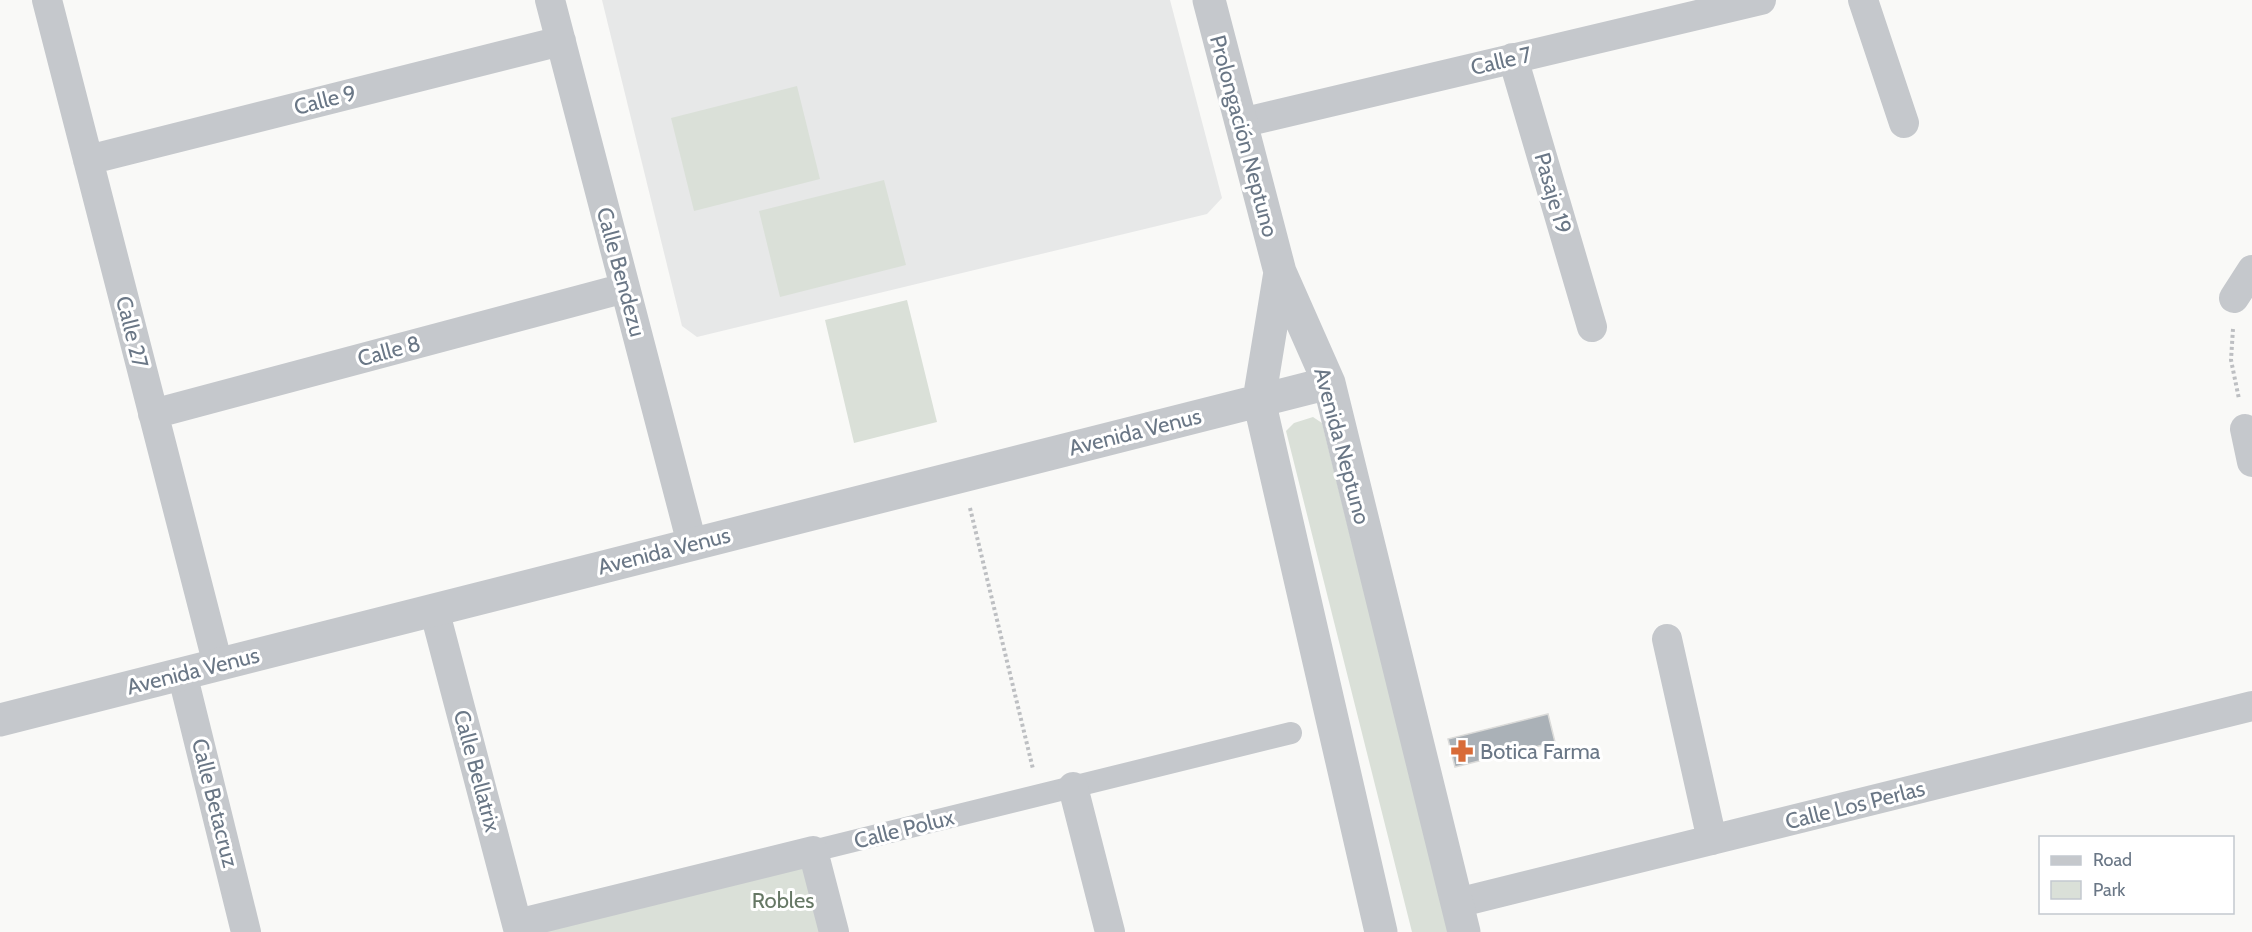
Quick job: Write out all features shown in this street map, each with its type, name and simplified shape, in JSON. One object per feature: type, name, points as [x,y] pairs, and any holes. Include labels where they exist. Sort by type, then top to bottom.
[{"type":"street","name":"Calle 27","points":[[47,0],[218,665]]},
{"type":"street","name":"Calle Bendezu","points":[[550,0],[692,544]]},
{"type":"street","name":"Prolongación Neptuno","points":[[1209,0],[1280,272]]},
{"type":"street","name":"Calle 7","points":[[1241,123],[1761,0]]},
{"type":"street","points":[[1863,0],[1904,123]]},
{"type":"street","name":"Calle 9","points":[[88,160],[561,41]]},
{"type":"street","name":"Pasaje 19","points":[[1513,58],[1592,327]]},
{"type":"street","points":[[2234,298],[2252,270]]},
{"type":"street","points":[[1280,272],[1259,400],[1381,932]]},
{"type":"street","name":"Avenida Neptuno","points":[[1280,272],[1329,383],[1460,917]]},
{"type":"street","name":"Calle 8","points":[[153,414],[625,288]]},
{"type":"street","name":"Avenida Venus","points":[[0,720],[1329,383]]},
{"type":"street","points":[[2245,429],[2252,462]]},
{"type":"street","name":"Calle Bellatrix","points":[[434,609],[518,928]]},
{"type":"street","points":[[1667,639],[1712,840]]},
{"type":"street","name":"Calle Betacruz","points":[[182,674],[246,932]]},
{"type":"street","name":"Calle Los Perlas","points":[[1460,917],[1712,840],[2252,706]]},
{"type":"street","name":"Calle Polux","points":[[518,928],[813,851],[1291,733]]},
{"type":"street","points":[[1073,787],[1110,932]]},
{"type":"street","points":[[813,851],[834,932]]},
{"type":"path","points":[[2234,298],[2231,360],[2245,429]]},
{"type":"path","points":[[962,476],[1040,795]]},
{"type":"shaded area","points":[[602,0],[1170,0],[1222,198],[1207,214],[697,337],[682,326]]},
{"type":"green space","points":[[797,86],[820,179],[694,211],[671,118]]},
{"type":"green space","points":[[884,180],[906,265],[780,297],[759,211]]},
{"type":"green space","points":[[907,300],[937,422],[854,443],[825,320]]},
{"type":"green space","points":[[1313,417],[1322,423],[1449,932],[1412,932],[1286,431],[1294,423]]},
{"type":"green space","name":"Robles","points":[[808,861],[826,932],[533,932]]},
{"type":"building","points":[[1548,714],[1555,742],[1455,767],[1448,739]]},
{"type":"place","name":"Botica Farma","points":[[1462,751]]}]
